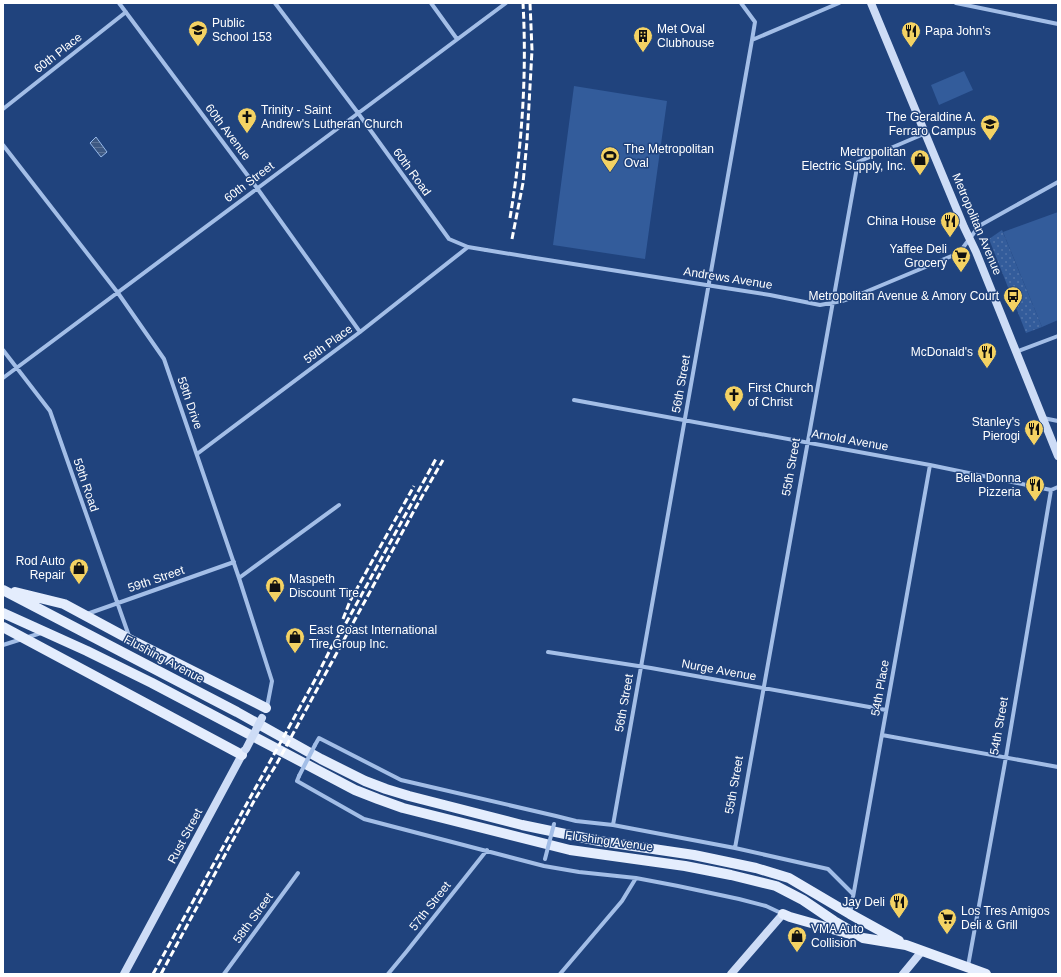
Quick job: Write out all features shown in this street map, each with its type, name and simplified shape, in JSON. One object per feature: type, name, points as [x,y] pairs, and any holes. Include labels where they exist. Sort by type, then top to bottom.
[{"type":"main road","name":"Metropolitan Avenue","points":[[871,3],[970,238],[1058,456]]},
{"type":"main road","points":[[3,590],[64,604],[264,713]]},
{"type":"main road","name":"Flushing Avenue","points":[[3,590],[223,705],[365,782],[386,790],[561,834],[694,855],[756,868],[789,878],[906,945],[986,974]]},
{"type":"main road","name":"Flushing Avenue","points":[[3,613],[152,683],[314,769],[378,800],[411,810],[570,850],[685,866],[776,886],[803,900],[863,938],[906,945]]},
{"type":"main road","points":[[3,627],[244,752]]},
{"type":"main road","name":"Rust Street","points":[[124,974],[264,713]]},
{"type":"main road","points":[[731,974],[783,914],[863,938]]},
{"type":"main road","points":[[903,974],[922,951]]},
{"type":"street","name":"60th Avenue","points":[[119,3],[257,188],[360,332]]},
{"type":"street","name":"60th Road","points":[[275,3],[358,113],[448,239],[468,247]]},
{"type":"street","points":[[431,3],[457,39]]},
{"type":"street","name":"56th Street","points":[[613,824],[755,22],[741,3]]},
{"type":"street","points":[[752,40],[839,3]]},
{"type":"street","points":[[956,3],[1058,24]]},
{"type":"street","name":"60th Street","points":[[3,378],[505,4]]},
{"type":"street","name":"60th Place","points":[[3,109],[126,12]]},
{"type":"street","name":"55th Street","points":[[735,848],[858,162],[926,133]]},
{"type":"street","name":"59th Drive","points":[[3,145],[118,293],[164,359],[234,562],[272,681],[264,713]]},
{"type":"street","name":"Andrews Avenue","points":[[468,247],[770,295],[820,305],[851,298],[959,253],[979,226],[1058,182]]},
{"type":"street","name":"59th Place","points":[[197,454],[360,332],[468,247]]},
{"type":"street","points":[[1016,352],[1058,336]]},
{"type":"street","name":"59th Road","points":[[3,350],[50,411],[129,639]]},
{"type":"street","name":"Arnold Avenue","points":[[574,400],[930,465],[1051,490]]},
{"type":"street","points":[[1042,418],[1058,420]]},
{"type":"street","name":"54th Place","points":[[850,914],[930,465]]},
{"type":"street","points":[[1051,490],[1058,487]]},
{"type":"street","name":"54th Street","points":[[968,967],[1006,757],[1051,490]]},
{"type":"street","points":[[239,578],[339,505]]},
{"type":"street","name":"59th Street","points":[[84,615],[234,562]]},
{"type":"street","points":[[3,645],[44,632]]},
{"type":"street","name":"Nurge Avenue","points":[[548,652],[641,666],[886,710]]},
{"type":"street","points":[[882,735],[1058,767]]},
{"type":"street","name":"Flushing Avenue","points":[[783,914],[766,906],[740,899],[636,878],[579,872],[544,866],[364,819],[297,781],[298,776],[319,738],[401,780],[576,821],[613,824],[735,848],[828,869],[853,894]]},
{"type":"street","points":[[544,866],[556,816]]},
{"type":"street","name":"57th Street","points":[[388,974],[487,850]]},
{"type":"street","name":"58th Street","points":[[224,974],[298,873]]},
{"type":"street","points":[[560,974],[622,901],[636,878]]},
{"type":"shaded area","points":[[964,71],[973,90],[939,105],[931,85]]},
{"type":"shaded area","name":"The Metropolitan Oval","points":[[574,86],[667,101],[645,259],[553,245]]},
{"type":"shaded area","points":[[96,137],[107,152],[101,157],[90,143]]},
{"type":"shaded area","points":[[1058,212],[1058,320],[1042,327],[1003,232]]},
{"type":"shaded area","points":[[1002,230],[1042,327],[1026,333],[989,239]]},
{"type":"railway","points":[[510,218],[518,165],[524,84],[523,3]]},
{"type":"railway","points":[[512,239],[523,183],[527,141],[532,50],[530,3]]},
{"type":"railway","points":[[153,974],[437,457]]},
{"type":"railway","points":[[161,974],[254,801],[276,765],[443,460]]},
{"type":"railway","points":[[343,619],[350,601],[414,486]]},
{"type":"place","name":"Public School 153","points":[[198,47]]},
{"type":"place","name":"Papa John's","points":[[911,48]]},
{"type":"place","name":"Met Oval Clubhouse","points":[[643,53]]},
{"type":"place","name":"Trinity - Saint Andrew's Lutheran Church","points":[[247,134]]},
{"type":"place","name":"The Geraldine A. Ferraro Campus","points":[[990,141]]},
{"type":"place","name":"The Metropolitan Oval","points":[[610,173]]},
{"type":"place","name":"Metropolitan Electric Supply, Inc.","points":[[920,176]]},
{"type":"place","name":"China House","points":[[950,238]]},
{"type":"place","name":"Yaffee Deli Grocery","points":[[961,273]]},
{"type":"place","name":"Metropolitan Avenue & Amory Court","points":[[1013,313]]},
{"type":"place","name":"McDonald's","points":[[987,369]]},
{"type":"place","name":"First Church of Christ","points":[[734,412]]},
{"type":"place","name":"Stanley's Pierogi","points":[[1034,446]]},
{"type":"place","name":"Bella Donna Pizzeria","points":[[1035,502]]},
{"type":"place","name":"Rod Auto Repair","points":[[79,585]]},
{"type":"place","name":"Maspeth Discount Tire","points":[[275,603]]},
{"type":"place","name":"East Coast International Tire Group Inc.","points":[[295,654]]},
{"type":"place","name":"Jay Deli","points":[[899,919]]},
{"type":"place","name":"Los Tres Amigos Deli & Grill","points":[[947,935]]},
{"type":"place","name":"VMA Auto Collision","points":[[797,953]]}]
